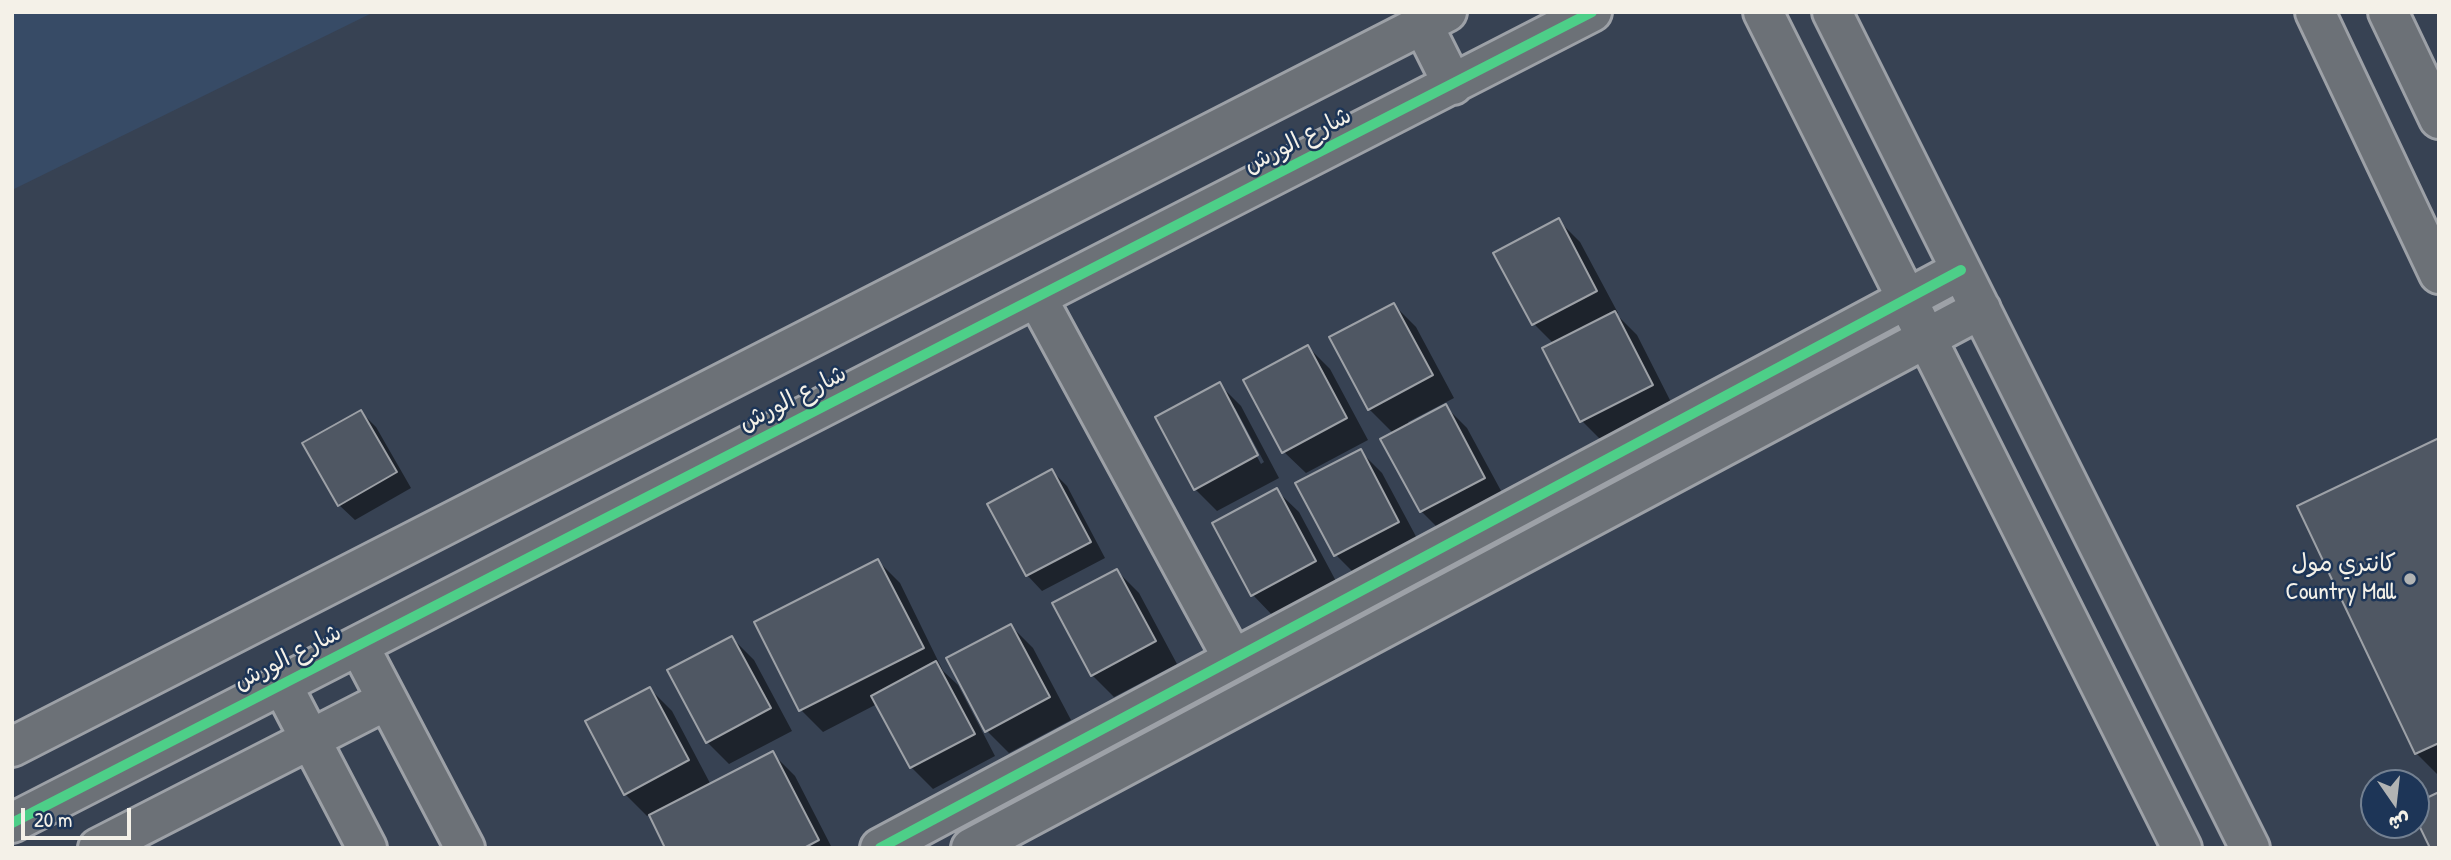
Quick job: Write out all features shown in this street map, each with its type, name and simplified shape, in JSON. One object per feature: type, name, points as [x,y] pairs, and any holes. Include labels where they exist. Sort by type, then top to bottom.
[{"type":"street","name":"شارع الورش","points":[[12,823],[1592,12]]},
{"type":"street","points":[[1763,12],[2182,848]]},
{"type":"street","points":[[1832,12],[2250,848]]},
{"type":"street","points":[[2315,12],[2439,274]]},
{"type":"street","points":[[2388,12],[2439,119]]},
{"type":"street","name":"شارع الورش","points":[[12,747],[1435,18]]},
{"type":"street","points":[[1435,18],[1453,85]]},
{"type":"street","points":[[880,848],[1961,270]]},
{"type":"street","points":[[1037,298],[1233,660]]},
{"type":"street","points":[[971,848],[1981,309]]},
{"type":"street","points":[[359,646],[465,848]]},
{"type":"street","points":[[282,685],[368,848]]},
{"type":"street","points":[[97,848],[387,700]]},
{"type":"shaded area","points":[[12,12],[374,12],[12,190]]},
{"type":"building","points":[[1559,218],[1597,291],[1532,325],[1493,253]]},
{"type":"building","points":[[1394,303],[1433,375],[1368,410],[1329,337]]},
{"type":"building","points":[[1615,311],[1653,385],[1580,422],[1542,348]]},
{"type":"building","points":[[1308,345],[1347,418],[1282,453],[1243,380]]},
{"type":"building","points":[[1220,382],[1258,455],[1194,490],[1155,417]]},
{"type":"building","points":[[1446,404],[1485,478],[1420,512],[1380,439]]},
{"type":"building","points":[[361,410],[397,472],[338,506],[302,443]]},
{"type":"building","points":[[2439,438],[2439,743],[2415,754],[2297,506]]},
{"type":"building","points":[[1361,449],[1399,522],[1334,556],[1295,483]]},
{"type":"building","points":[[1052,469],[1091,542],[1026,576],[987,504]]},
{"type":"building","points":[[1277,488],[1316,561],[1251,596],[1212,523]]},
{"type":"building","points":[[878,559],[924,648],[799,711],[754,622]]},
{"type":"building","points":[[1117,569],[1156,641],[1091,676],[1052,603]]},
{"type":"building","points":[[1011,624],[1050,697],[985,732],[946,658]]},
{"type":"building","points":[[732,636],[771,708],[706,743],[667,670]]},
{"type":"building","points":[[936,661],[975,734],[910,768],[871,696]]},
{"type":"building","points":[[650,687],[689,760],[624,795],[585,721]]},
{"type":"building","points":[[773,751],[819,840],[804,848],[665,848],[649,815]]},
{"type":"building","points":[[2439,792],[2439,848],[2430,848],[2426,839],[2430,839],[2430,796]]},
{"type":"cycle path","points":[[12,823],[1592,12]]},
{"type":"cycle path","points":[[880,848],[1961,270]]},
{"type":"place","name":"كانتري مول Country Mall","points":[[2410,579]]}]
